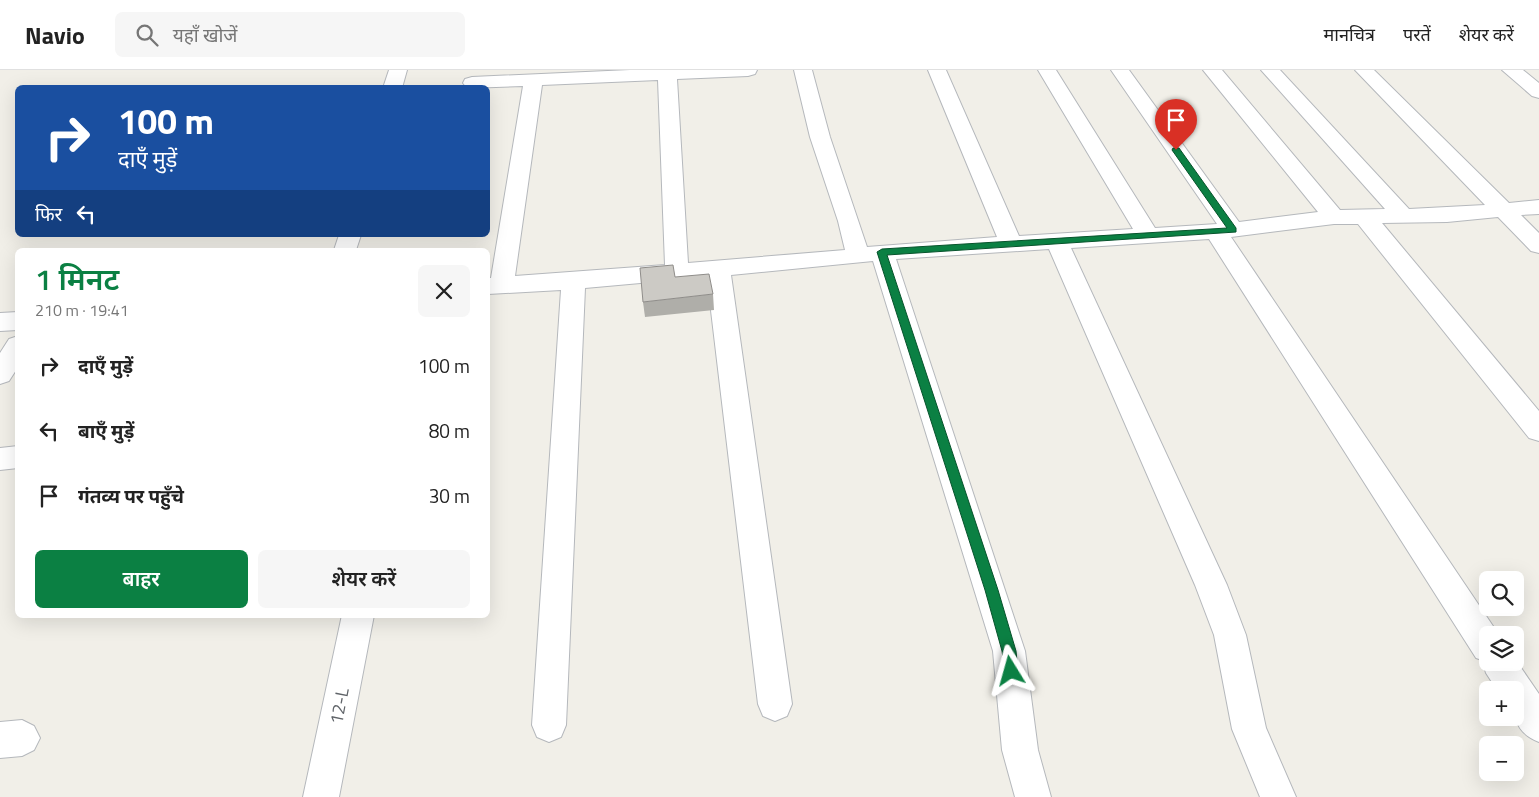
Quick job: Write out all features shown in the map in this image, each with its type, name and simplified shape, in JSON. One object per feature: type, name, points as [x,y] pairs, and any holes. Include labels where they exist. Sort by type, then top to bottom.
[{"type":"street","points":[[393,85],[398,70]]},
{"type":"street","points":[[472,83],[748,70]]},
{"type":"street","points":[[803,70],[820,137],[849,221],[870,254],[991,590],[1009,651],[1020,750],[1033,797]]},
{"type":"street","points":[[938,70],[1011,243]]},
{"type":"street","points":[[1047,70],[1148,234]]},
{"type":"street","points":[[1120,70],[1479,633]]},
{"type":"street","points":[[1212,70],[1334,218]]},
{"type":"street","points":[[1270,70],[1402,214]]},
{"type":"street","points":[[1364,70],[1539,246]]},
{"type":"street","points":[[1511,70],[1539,92]]},
{"type":"street","points":[[667,74],[677,272]]},
{"type":"street","points":[[533,80],[495,286],[573,282],[870,254],[1011,243],[1224,231],[1334,218],[1402,214],[1447,215],[1539,207]]},
{"type":"street","points":[[1365,217],[1539,430]]},
{"type":"street","points":[[1056,240],[1211,585],[1230,635],[1249,729],[1278,797]]},
{"type":"street","points":[[718,269],[775,704]]},
{"type":"street","points":[[549,725],[573,282]]},
{"type":"street","points":[[0,322],[15,320]]},
{"type":"street","points":[[0,374],[15,350]]},
{"type":"street","points":[[0,458],[15,457]]},
{"type":"street","name":"12-L","points":[[321,797],[357,618]]},
{"type":"street","points":[[1504,671],[1539,726]]},
{"type":"building","points":[[673,265],[675,277],[709,274],[713,294],[643,302],[640,268]]},
{"type":"route","points":[[1011,671],[1009,651],[991,590],[882,252],[1233,230],[1176,150]]}]
